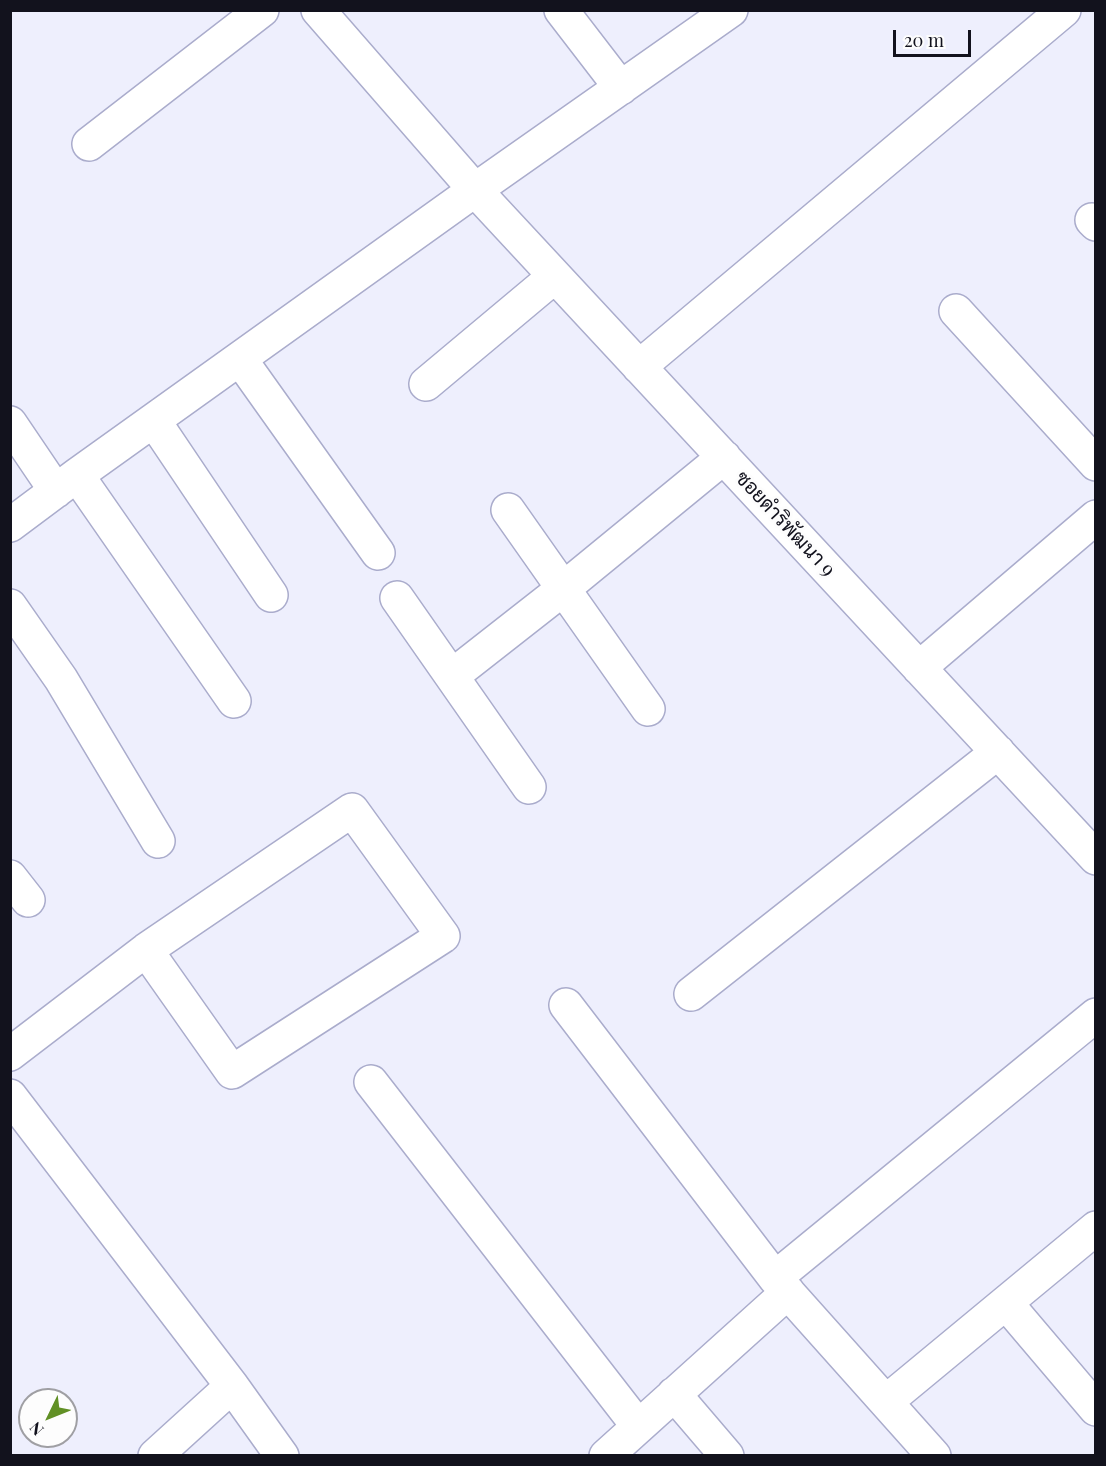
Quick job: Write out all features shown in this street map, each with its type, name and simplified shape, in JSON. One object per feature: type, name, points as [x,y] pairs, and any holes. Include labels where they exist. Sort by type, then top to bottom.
[{"type":"street","points":[[89,144],[262,10]]},
{"type":"street","name":"ซอยดำริพัฒนา 9","points":[[318,10],[475,190],[1095,858]]},
{"type":"street","points":[[561,10],[621,87]]},
{"type":"street","points":[[10,525],[475,190],[731,10]]},
{"type":"street","points":[[639,367],[1064,10]]},
{"type":"street","points":[[426,384],[555,276]]},
{"type":"street","points":[[956,311],[1095,464]]},
{"type":"street","points":[[240,359],[378,553]]},
{"type":"street","points":[[154,421],[271,595]]},
{"type":"street","points":[[10,423],[66,483],[234,701]]},
{"type":"street","points":[[452,676],[724,458]]},
{"type":"street","points":[[508,510],[648,709]]},
{"type":"street","points":[[919,668],[1095,517]]},
{"type":"street","points":[[397,598],[529,788]]},
{"type":"street","points":[[10,606],[61,680],[158,841]]},
{"type":"street","points":[[691,994],[998,752]]},
{"type":"street","points":[[10,1054],[146,950],[352,810],[443,936],[232,1072],[146,950]]},
{"type":"street","points":[[566,1005],[782,1285],[934,1455]]},
{"type":"street","points":[[606,1455],[674,1394],[782,1285],[1095,1015]]},
{"type":"street","points":[[371,1082],[638,1426]]},
{"type":"street","points":[[10,1096],[232,1386],[282,1455]]},
{"type":"street","points":[[887,1401],[1095,1228]]},
{"type":"street","points":[[1006,1303],[1095,1409]]},
{"type":"street","points":[[155,1455],[232,1386]]},
{"type":"street","points":[[674,1394],[727,1455]]}]
